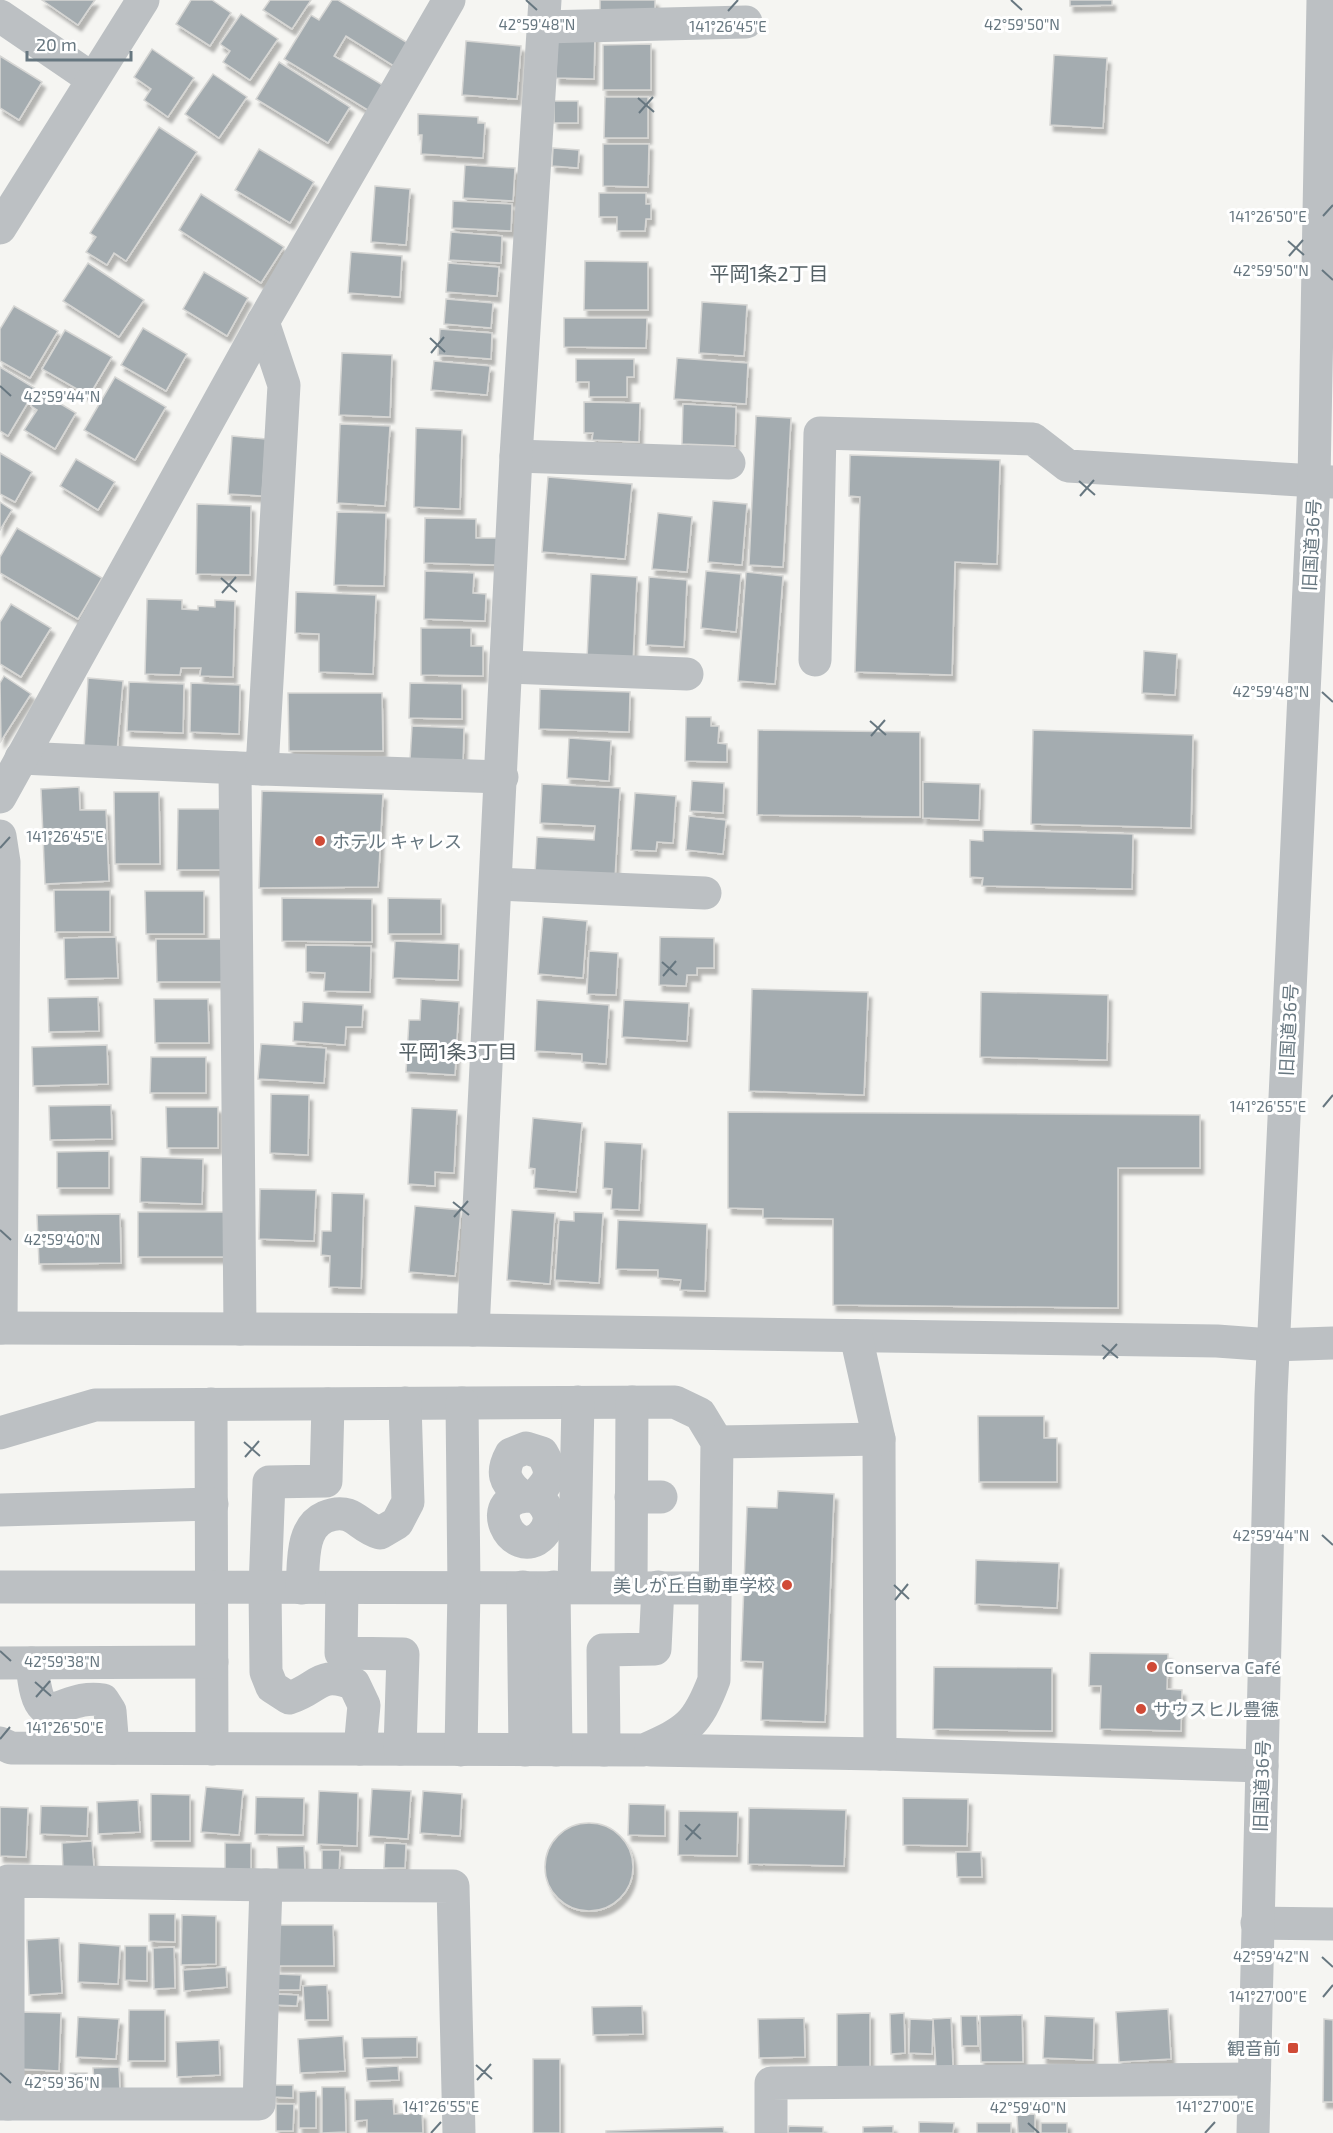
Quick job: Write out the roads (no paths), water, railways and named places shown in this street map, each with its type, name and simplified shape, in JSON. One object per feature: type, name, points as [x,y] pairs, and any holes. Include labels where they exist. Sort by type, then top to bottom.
[{"type":"street","points":[[0,228],[91,78],[143,0]]},
{"type":"street","points":[[0,797],[263,322],[448,0]]},
{"type":"street","name":"旧国道36号","points":[[1253,2133],[1274,1345],[1323,481],[1323,0]]},
{"type":"street","points":[[473,1330],[516,456],[544,13],[746,22]]},
{"type":"street","points":[[0,16],[91,78]]},
{"type":"street","points":[[240,1329],[249,769],[284,385],[263,322]]},
{"type":"street","points":[[815,660],[820,434],[1033,439],[1068,466],[1323,481]]},
{"type":"street","points":[[516,456],[729,463]]},
{"type":"street","points":[[506,667],[687,674]]},
{"type":"street","points":[[21,758],[249,769],[502,777]]},
{"type":"street","points":[[0,836],[4,862],[1,1328],[473,1330],[1206,1341],[1274,1345],[1333,1343]]},
{"type":"street","points":[[496,884],[705,893]]},
{"type":"street","points":[[856,1336],[879,1439],[880,1754]]},
{"type":"street","points":[[463,1516],[519,1503],[507,1484],[504,1468],[511,1454],[526,1448],[526,1402]]},
{"type":"street","points":[[578,1402],[618,1496],[645,1587],[655,1649],[603,1650],[604,1750]]},
{"type":"street","points":[[540,1750],[550,1587],[618,1496],[632,1402]]},
{"type":"street","points":[[0,1433],[95,1405],[675,1402],[700,1414],[717,1442],[714,1680],[703,1710],[681,1734],[645,1750]]},
{"type":"street","points":[[302,1588],[306,1540],[315,1521],[334,1514],[349,1515],[366,1529],[380,1533],[397,1523],[408,1503],[405,1403]]},
{"type":"street","points":[[460,1750],[464,1588],[462,1403]]},
{"type":"street","points":[[211,1404],[212,1749]]},
{"type":"street","points":[[328,1404],[326,1481],[269,1482],[265,1588],[266,1672],[273,1687],[289,1698],[306,1692],[320,1679],[336,1677],[354,1684],[364,1705],[360,1749]]},
{"type":"street","points":[[717,1442],[879,1439]]},
{"type":"street","points":[[0,1510],[212,1504]]},
{"type":"street","points":[[0,1587],[715,1588]]},
{"type":"street","points":[[540,1750],[568,1668],[550,1587]]},
{"type":"street","points":[[342,1588],[341,1653],[404,1654],[400,1749]]},
{"type":"street","points":[[0,1663],[212,1662]]},
{"type":"street","points":[[32,1663],[35,1695],[42,1705],[53,1710],[66,1708],[77,1700],[103,1700],[110,1711],[113,1748]]},
{"type":"street","points":[[0,1743],[11,1748],[645,1750],[880,1754],[1262,1766]]},
{"type":"street","points":[[266,1885],[259,2104],[4,2104],[8,1881],[453,1886],[459,2133]]},
{"type":"street","points":[[1257,1923],[1333,1924]]},
{"type":"street","points":[[771,2133],[771,2083],[1254,2079]]},
{"type":"place","name":"ホテル キャレス","points":[[320,841]]},
{"type":"place","name":"美しが丘自動車学校","points":[[787,1585]]},
{"type":"place","name":"Conserva Café","points":[[1152,1667]]},
{"type":"place","name":"サウスヒル豊徳","points":[[1141,1709]]},
{"type":"place","name":"観音前","points":[[1293,2048]]},
{"type":"district","name":"平岡1条2丁目","points":[[769,273]]},
{"type":"district","name":"平岡1条3丁目","points":[[458,1051]]}]
